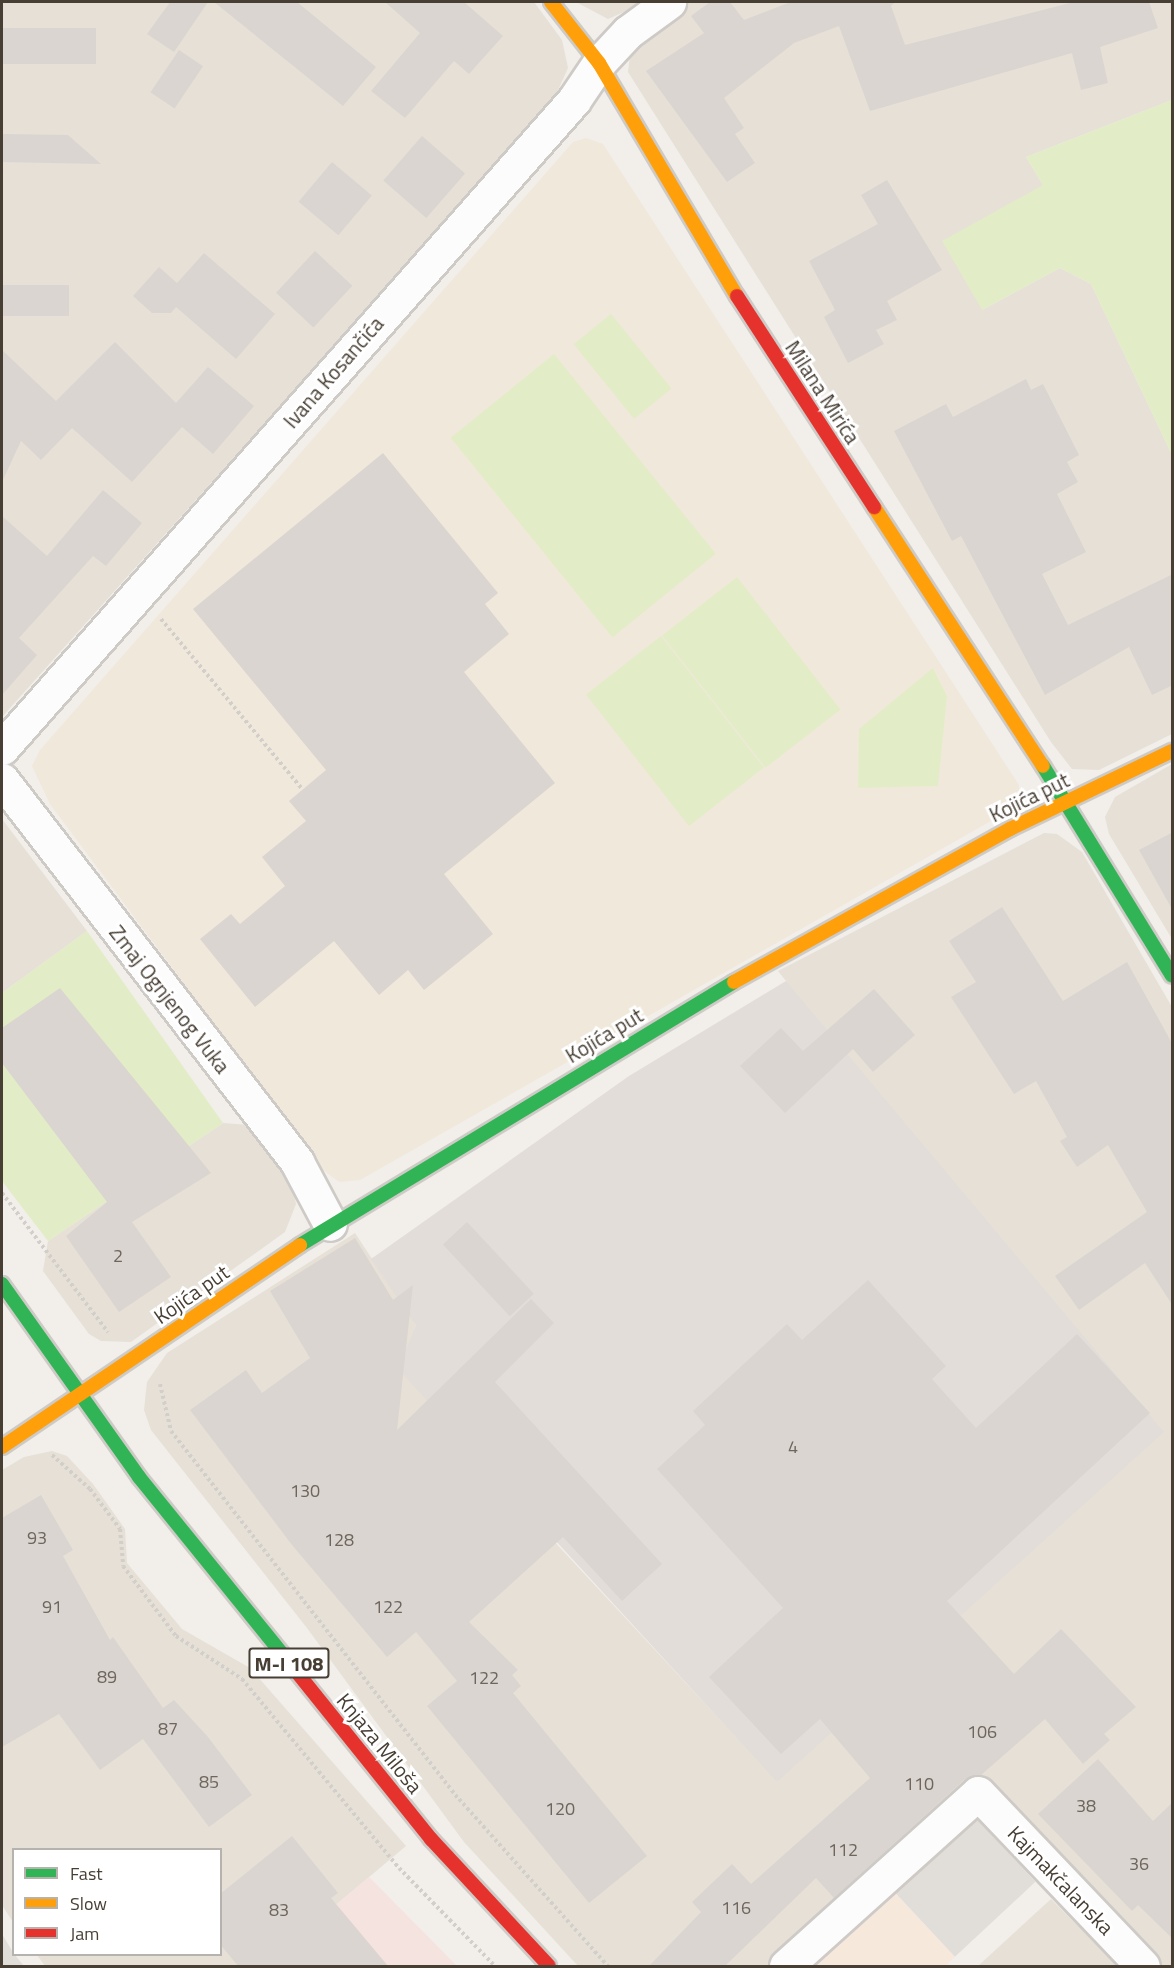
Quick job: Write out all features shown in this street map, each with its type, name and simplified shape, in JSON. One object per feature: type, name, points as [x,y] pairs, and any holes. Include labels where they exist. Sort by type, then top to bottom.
[{"type":"street","name":"Milana Mirića","points":[[551,2],[599,63],[741,303],[1065,801],[1173,976]]},
{"type":"street","name":"Ivana Kosančića","points":[[2,748],[138,591],[574,100],[599,63],[628,32],[669,2]]},
{"type":"street","name":"Kojića put","points":[[2,1447],[330,1224],[806,939],[1065,801],[1173,751]]},
{"type":"street","name":"Zmaj Ognjenog Vuka","points":[[2,780],[297,1162],[330,1224]]},
{"type":"street","name":"M-I 108","points":[[2,1284],[80,1394]]},
{"type":"street","name":"Knjaza Miloša","points":[[80,1394],[139,1477],[431,1839],[549,1966]]},
{"type":"street","name":"Kajmakčalanska","points":[[786,1966],[978,1793],[1143,1966]]},
{"type":"path","points":[[138,591],[302,789]]},
{"type":"path","points":[[2,1193],[117,1339]]},
{"type":"path","points":[[160,1384],[162,1405],[171,1423],[171,1431],[459,1799],[608,1966]]},
{"type":"path","points":[[43,1456],[59,1457],[120,1529],[123,1566],[176,1636],[242,1679],[399,1868],[495,1966]]},
{"type":"shaded area","points":[[2,2],[534,2],[562,40],[568,68],[554,99],[2,717]]},
{"type":"shaded area","points":[[576,2],[646,2],[608,19]]},
{"type":"shaded area","points":[[689,2],[1172,2],[1172,100],[1026,157],[1043,185],[982,310],[1060,268],[1091,284],[1172,455],[1172,734],[1099,770],[1072,769],[1051,742],[628,72],[631,47]]},
{"type":"shaded area","points":[[586,138],[603,144],[1019,785],[1019,797],[1012,809],[360,1180],[339,1182],[323,1170],[50,804],[32,766],[40,750],[573,142]]},
{"type":"shaded area","points":[[1172,764],[1172,939],[1109,834],[1105,817],[1115,797]]},
{"type":"shaded area","points":[[2,819],[87,931],[2,993]]},
{"type":"shaded area","points":[[1044,833],[1057,834],[1082,852],[1172,1007],[1172,1966],[1160,1966],[978,1778],[775,1966],[578,1966],[464,1842],[307,1628],[151,1430],[144,1410],[147,1382],[167,1353],[355,1233],[416,1326],[457,1437],[778,1782],[786,981],[778,971]]},
{"type":"shaded area","points":[[786,981],[1164,1432],[777,1782],[398,1369],[416,1326],[371,1259],[629,1076]]},
{"type":"shaded area","points":[[223,1123],[249,1125],[292,1185],[296,1204],[285,1232],[131,1342],[101,1341],[89,1334],[43,1271],[48,1241]]},
{"type":"shaded area","points":[[52,1451],[67,1456],[93,1484],[125,1529],[127,1563],[182,1629],[250,1668],[406,1846],[263,1966],[45,1966],[38,1956],[222,1956],[222,1848],[12,1848],[12,1920],[2,1905],[2,1470],[24,1457]]},
{"type":"shaded area","points":[[974,1816],[1035,1882],[955,1957],[894,1891]]},
{"type":"shaded area","points":[[369,1877],[457,1966],[263,1966]]},
{"type":"shaded area","points":[[893,1891],[955,1957],[945,1966],[812,1966]]},
{"type":"shaded area","points":[[1051,1899],[1118,1966],[978,1966]]},
{"type":"shaded area","points":[[2,1934],[12,1951],[12,1956],[16,1956],[24,1966],[2,1966]]},
{"type":"green space","points":[[1172,100],[1172,455],[1091,284],[1060,268],[982,310],[942,241],[1043,185],[1026,157]]},
{"type":"green space","points":[[611,314],[671,389],[634,419],[574,344]]},
{"type":"green space","points":[[554,354],[716,554],[612,637],[451,438]]},
{"type":"green space","points":[[737,577],[840,709],[766,768],[662,635]]},
{"type":"green space","points":[[661,636],[764,768],[689,826],[586,694]]},
{"type":"green space","points":[[933,668],[947,696],[938,786],[858,788],[859,729]]},
{"type":"green space","points":[[87,931],[223,1123],[48,1241],[2,1181],[2,993]]},
{"type":"building","points":[[170,2],[208,2],[174,52],[147,34]]},
{"type":"building","points":[[214,2],[297,2],[376,67],[343,106]]},
{"type":"building","points":[[385,2],[464,2],[503,36],[469,74],[454,61],[405,118],[371,91],[420,33]]},
{"type":"building","points":[[710,2],[730,2],[744,20],[791,2],[895,2],[891,6],[905,45],[1074,2],[1149,2],[1158,28],[1100,47],[1108,83],[1081,90],[1072,53],[870,111],[839,26],[794,43],[724,98],[744,128],[735,134],[755,163],[727,182],[646,71],[704,33],[691,16]]},
{"type":"building","points":[[2,28],[96,28],[96,64],[2,64]]},
{"type":"building","points":[[179,50],[203,66],[175,108],[150,92]]},
{"type":"building","points":[[2,134],[68,135],[101,164],[2,162]]},
{"type":"building","points":[[422,136],[465,173],[426,218],[383,181]]},
{"type":"building","points":[[332,162],[372,195],[338,235],[299,202]]},
{"type":"building","points":[[887,180],[942,270],[887,301],[897,320],[876,330],[884,344],[848,363],[824,317],[835,310],[809,261],[878,224],[861,195]]},
{"type":"building","points":[[315,251],[352,286],[313,327],[276,293]]},
{"type":"building","points":[[204,253],[275,314],[236,359],[176,307],[171,313],[152,313],[133,296],[159,267],[177,283]]},
{"type":"building","points":[[2,285],[69,285],[69,316],[2,316]]},
{"type":"building","points":[[115,342],[176,403],[208,367],[254,406],[213,454],[182,427],[132,482],[72,428],[41,460],[21,441],[2,482],[2,350],[56,401]]},
{"type":"building","points":[[1026,379],[1031,390],[1043,384],[1079,455],[1067,462],[1078,482],[1057,494],[1086,552],[1042,574],[1068,625],[1173,574],[1173,685],[1152,695],[1129,647],[1045,695],[961,536],[952,541],[894,431],[946,404],[953,417]]},
{"type":"building","points":[[383,453],[498,593],[485,604],[509,634],[464,672],[555,783],[444,874],[493,934],[424,990],[408,970],[379,995],[334,941],[255,1007],[200,939],[231,914],[240,924],[285,886],[262,857],[306,821],[289,801],[326,770],[193,609]]},
{"type":"building","points":[[103,490],[142,523],[106,566],[93,556],[19,638],[37,655],[2,695],[2,516],[47,556]]},
{"type":"building","points":[[1173,832],[1173,911],[1139,850]]},
{"type":"building","points":[[1002,907],[1063,1001],[1127,962],[1173,1045],[1173,1306],[1145,1263],[1079,1310],[1055,1276],[1147,1212],[1108,1145],[1077,1167],[1060,1141],[1067,1137],[1036,1081],[1014,1094],[951,997],[976,982],[949,941]]},
{"type":"building","points":[[60,988],[211,1173],[132,1222],[171,1277],[119,1312],[66,1236],[107,1202],[2,1063],[2,1028]]},
{"type":"building","points":[[874,989],[915,1035],[873,1072],[853,1049],[785,1113],[740,1066],[781,1028],[803,1051]]},
{"type":"building","points":[[467,1222],[534,1294],[510,1316],[443,1245]]},
{"type":"building","points":[[355,1238],[393,1300],[413,1285],[397,1430],[531,1299],[554,1323],[495,1382],[662,1564],[622,1601],[563,1537],[469,1622],[518,1670],[512,1675],[521,1686],[513,1693],[647,1856],[589,1903],[427,1706],[457,1681],[416,1632],[387,1657],[292,1545],[190,1410],[246,1370],[262,1393],[310,1358],[270,1291]]},
{"type":"building","points":[[868,1280],[946,1366],[932,1379],[976,1428],[1077,1334],[1150,1413],[947,1601],[1014,1674],[1061,1629],[1136,1707],[1104,1734],[1110,1740],[1083,1764],[1045,1719],[981,1775],[965,1779],[834,1898],[816,1878],[725,1966],[649,1966],[701,1912],[692,1902],[732,1864],[751,1884],[870,1778],[820,1719],[781,1754],[709,1677],[783,1608],[657,1469],[705,1425],[693,1411],[787,1324],[802,1340]]},
{"type":"building","points":[[41,1495],[73,1550],[63,1556],[110,1640],[113,1637],[163,1708],[174,1700],[208,1737],[252,1795],[209,1827],[143,1739],[100,1770],[59,1714],[2,1747],[2,1518]]},
{"type":"building","points":[[1098,1759],[1153,1821],[1173,1802],[1173,1939],[1138,1905],[1132,1911],[1038,1814]]},
{"type":"building","points":[[292,1836],[338,1893],[331,1898],[388,1966],[238,1966],[222,1946],[222,1892]]},
{"type":"traffic: fast","points":[[1043,766],[1172,976]]},
{"type":"traffic: fast","points":[[300,1245],[734,982]]},
{"type":"traffic: fast","points":[[2,1284],[139,1477],[296,1671]]},
{"type":"traffic: slow","points":[[551,2],[599,63],[737,296]]},
{"type":"traffic: slow","points":[[874,507],[1043,766]]},
{"type":"traffic: slow","points":[[734,982],[1010,829],[1172,751]]},
{"type":"traffic: slow","points":[[2,1447],[300,1245]]},
{"type":"traffic: jam","points":[[737,296],[874,507]]},
{"type":"traffic: jam","points":[[296,1671],[431,1839],[549,1966]]}]
